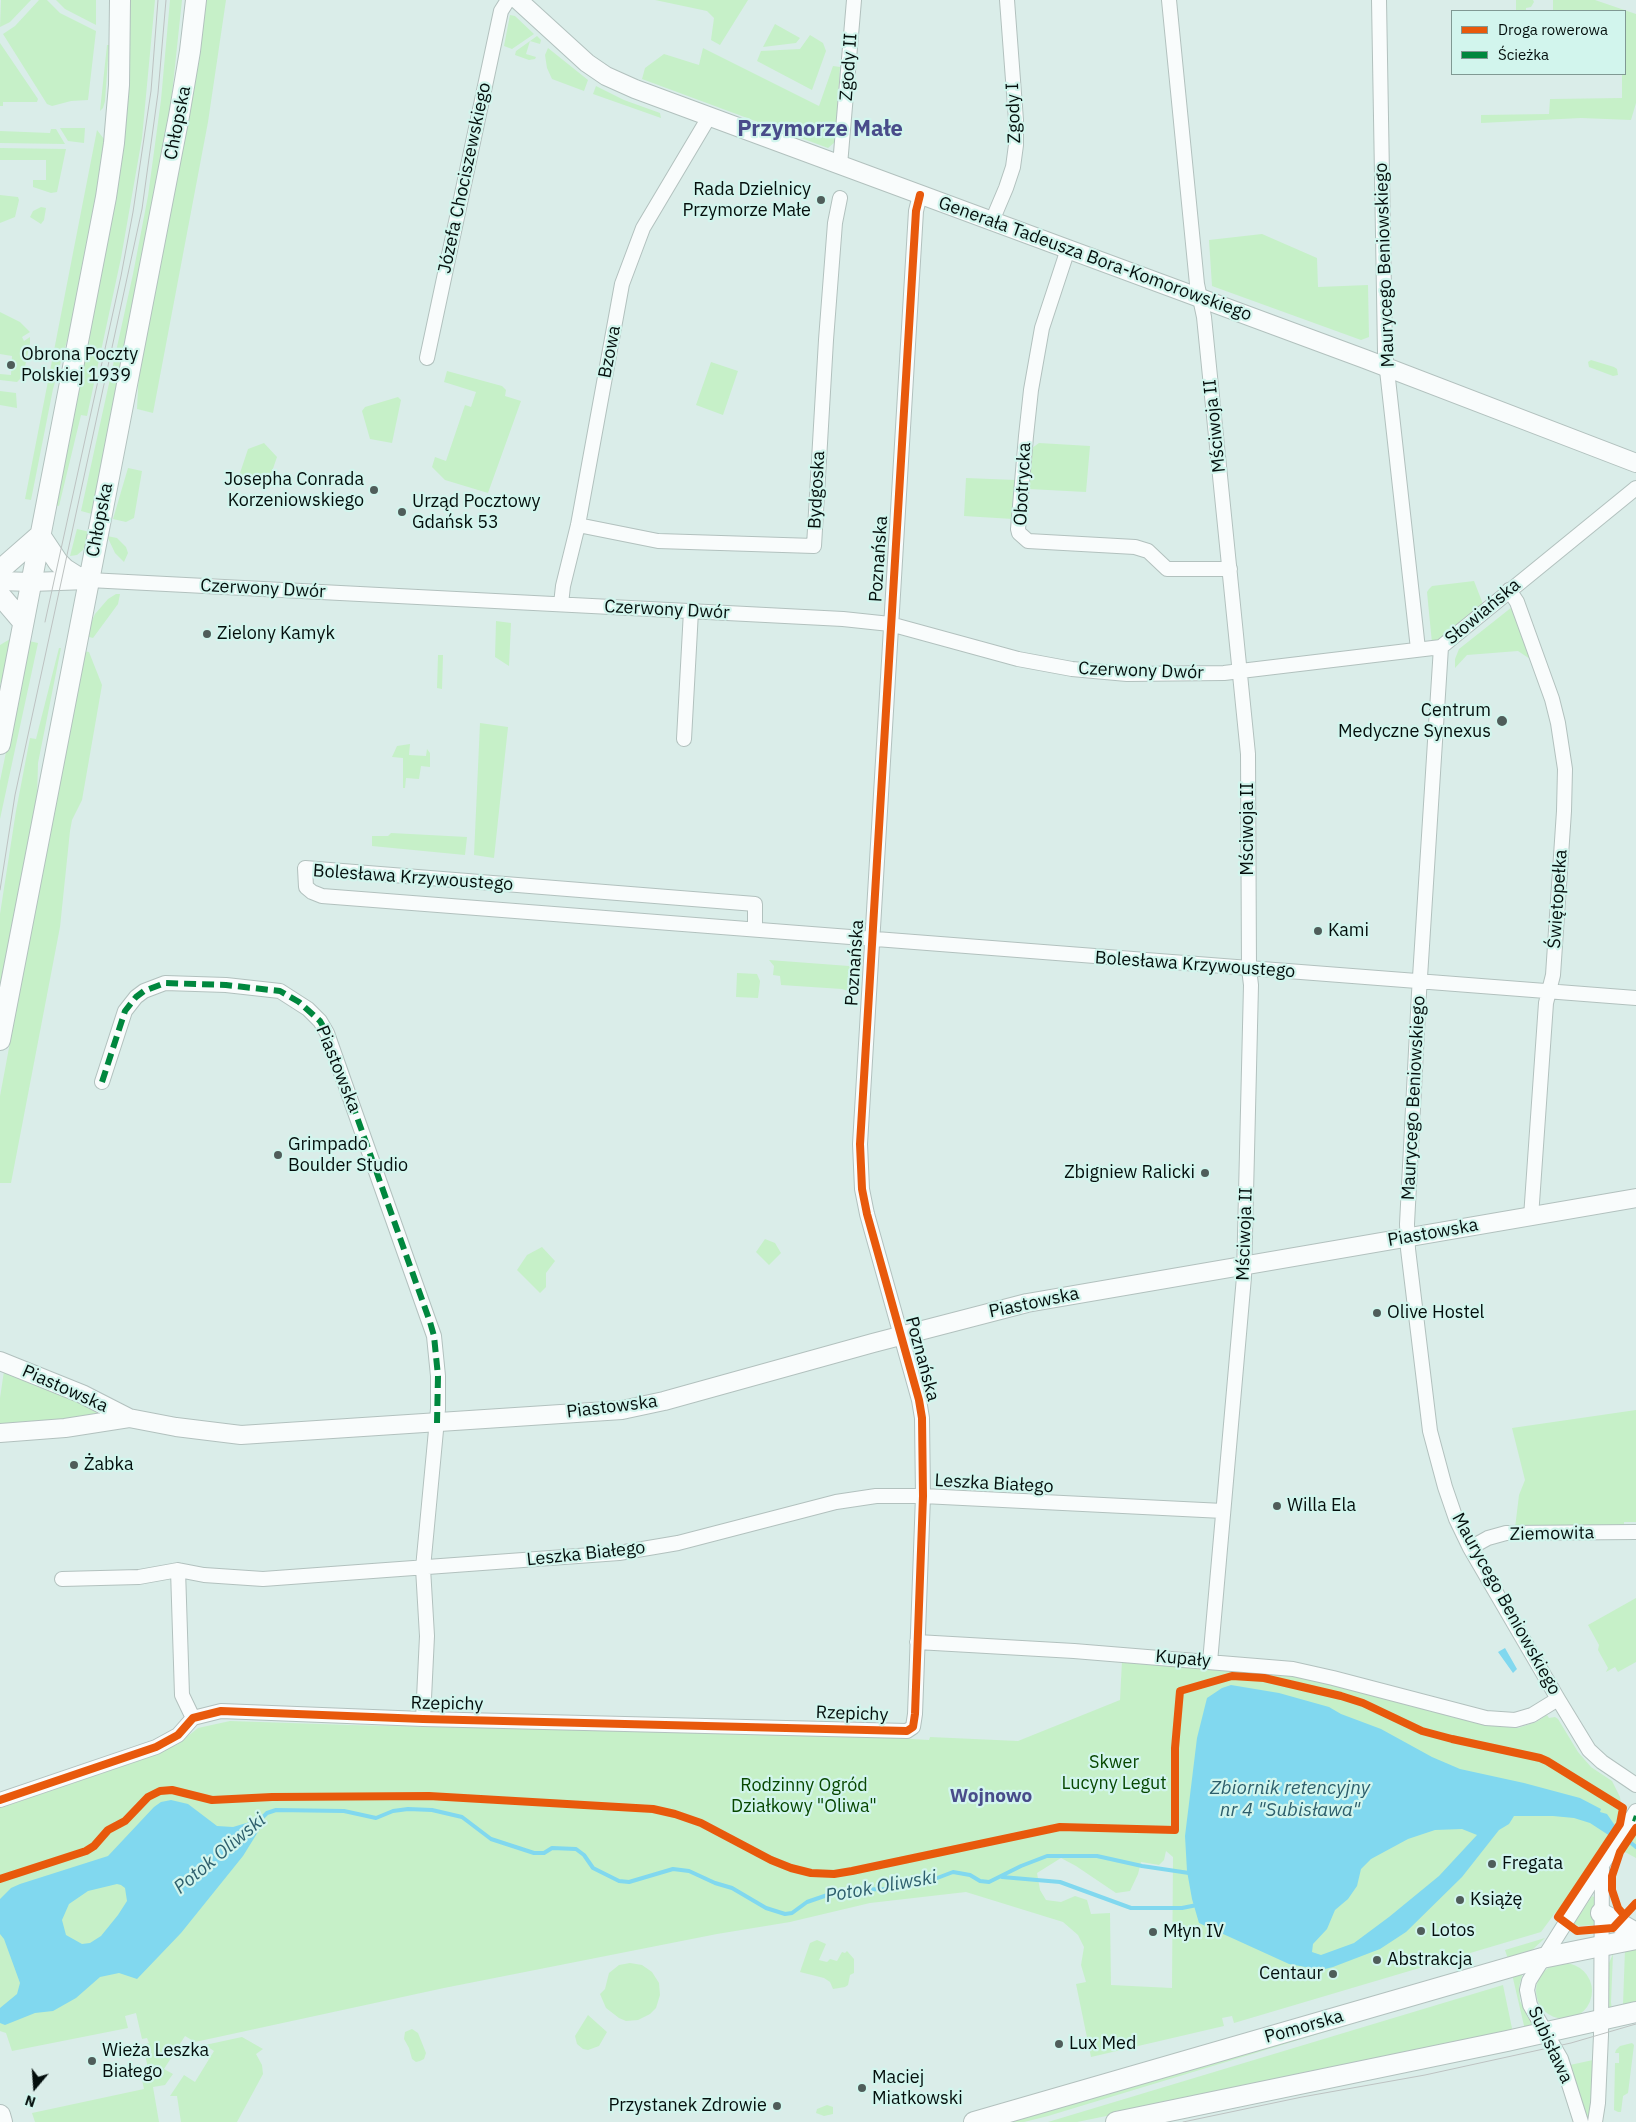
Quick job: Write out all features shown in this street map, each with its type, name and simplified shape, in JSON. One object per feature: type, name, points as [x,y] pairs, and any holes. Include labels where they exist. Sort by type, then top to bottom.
[{"type":"main road","points":[[0,744],[111,166],[119,85],[120,0]]},
{"type":"main road","name":"Chłopska","points":[[0,1040],[182,101],[196,0]]},
{"type":"main road","points":[[0,570],[40,535]]},
{"type":"main road","points":[[40,535],[65,569],[76,576],[89,580]]},
{"type":"main road","points":[[0,595],[23,622]]},
{"type":"main road","points":[[1601,1913],[1636,1933]]},
{"type":"main road","name":"Pomorska","points":[[974,2122],[1542,1958],[1636,1939]]},
{"type":"main road","points":[[1116,2122],[1636,2012]]},
{"type":"main road","points":[[0,2116],[2,2122]]},
{"type":"street","name":"Józefa Chociszewskiego","points":[[426,358],[501,11],[508,0]]},
{"type":"street","name":"Generała Tadeusza Bora-Komorowskiego","points":[[518,0],[568,48],[606,76],[635,90],[1388,368],[1636,463]]},
{"type":"street","name":"Zgody II","points":[[840,165],[854,0]]},
{"type":"street","name":"Zgody I","points":[[992,221],[1011,174],[1016,145],[1016,120],[1007,0]]},
{"type":"street","name":"Mściwoja II","points":[[1169,0],[1197,284],[1204,317],[1248,754],[1249,969],[1251,994],[1244,1265],[1210,1662]]},
{"type":"street","name":"Maurycego Beniowskiego","points":[[1379,0],[1385,352],[1418,649]]},
{"type":"street","name":"Bzowa","points":[[561,604],[563,586],[578,525],[622,284],[643,228],[709,117]]},
{"type":"street","name":"Poznańska","points":[[912,1728],[923,1496],[922,1418],[867,1214],[861,1173],[861,1114],[916,211],[920,195]]},
{"type":"street","name":"Bydgoska","points":[[578,525],[658,541],[814,546],[835,223],[840,198]]},
{"type":"street","name":"Obotrycka","points":[[1068,250],[1042,328],[1026,436],[1018,529],[1020,533],[1028,540],[1140,549],[1148,551],[1167,568],[1230,569]]},
{"type":"street","name":"Słowiańska","points":[[1240,671],[1442,647],[1509,590],[1636,488]]},
{"type":"street","points":[[0,581],[89,580]]},
{"type":"street","name":"Czerwony Dwór","points":[[89,580],[844,618],[890,624],[1018,659],[1072,669],[1127,674],[1200,674],[1240,671]]},
{"type":"street","name":"Świętopełka","points":[[1509,590],[1517,602],[1552,699],[1558,723],[1565,769],[1553,975],[1546,1003],[1531,1216]]},
{"type":"street","points":[[684,739],[691,611]]},
{"type":"street","name":"Maurycego Beniowskiego","points":[[1442,647],[1420,982],[1407,1237],[1432,1441],[1456,1519],[1470,1548],[1558,1699],[1589,1750],[1602,1762],[1636,1785]]},
{"type":"street","name":"Bolesława Krzywoustego","points":[[755,929],[755,904],[305,868],[306,887],[322,896],[1636,998]]},
{"type":"street","name":"Piastowska","points":[[102,1082],[125,1011],[136,997],[144,991],[165,983],[226,985],[280,992],[299,1002],[320,1021],[327,1032],[430,1322],[434,1336],[438,1376],[437,1423]]},
{"type":"street","name":"Piastowska","points":[[0,1361],[82,1394],[129,1418],[176,1427],[241,1435],[634,1408],[1027,1303],[1636,1198]]},
{"type":"street","name":"Piastowska","points":[[0,1433],[65,1428],[129,1418]]},
{"type":"street","points":[[423,1568],[437,1423]]},
{"type":"street","name":"Leszka Białego","points":[[62,1580],[139,1577],[178,1570],[204,1575],[263,1579],[619,1553],[678,1543],[836,1502],[876,1496],[923,1496],[1223,1511]]},
{"type":"street","name":"Ziemowita","points":[[1470,1548],[1488,1538],[1506,1533],[1636,1532]]},
{"type":"street","name":"Rzepichy","points":[[423,1568],[427,1636],[423,1719]]},
{"type":"street","points":[[0,1800],[156,1747],[178,1734],[193,1718],[182,1695],[178,1570]]},
{"type":"street","name":"Kupały","points":[[917,1642],[1074,1651],[1301,1671],[1486,1718],[1515,1720],[1532,1715],[1558,1699]]},
{"type":"street","name":"Rzepichy","points":[[193,1718],[221,1711],[423,1719],[850,1728],[906,1731],[912,1728]]},
{"type":"street","name":"Subisława","points":[[1581,2122],[1565,2069],[1530,2004],[1527,1990],[1529,1981],[1542,1958],[1602,1868],[1636,1812]]},
{"type":"street","name":"Subisława","points":[[1595,2122],[1598,2103],[1601,2020],[1602,1868]]},
{"type":"green space","points":[[1,0],[31,0],[10,22],[0,27]]},
{"type":"green space","points":[[39,0],[47,0],[60,13],[96,31],[88,100],[71,101],[52,106],[47,104],[3,34],[15,26]]},
{"type":"green space","points":[[56,0],[96,0],[96,25],[65,9]]},
{"type":"green space","points":[[129,0],[155,0],[142,138],[121,258],[87,416],[81,415],[59,506],[54,505]]},
{"type":"green space","points":[[170,0],[182,0],[170,113],[92,514],[81,511],[133,274],[148,196],[161,100]]},
{"type":"green space","points":[[205,0],[226,0],[208,122],[153,413],[137,409],[139,369]]},
{"type":"green space","points":[[655,0],[748,0],[720,45],[711,40],[714,18],[707,11]]},
{"type":"green space","points":[[1516,0],[1533,0],[1534,2],[1531,7],[1526,8],[1526,10],[1516,10]]},
{"type":"green space","points":[[1553,0],[1595,0],[1624,10],[1553,10]]},
{"type":"green space","points":[[1626,11],[1636,14],[1636,103],[1631,120],[1581,118],[1481,123],[1481,115],[1549,114],[1550,99],[1622,98],[1622,75],[1626,75]]},
{"type":"green space","points":[[510,15],[515,16],[534,34],[512,49],[504,46]]},
{"type":"green space","points":[[775,24],[800,38],[796,43],[763,47]]},
{"type":"green space","points":[[810,35],[823,43],[826,51],[812,90],[757,61],[761,51],[800,49]]},
{"type":"green space","points":[[537,36],[541,40],[540,44],[530,41]]},
{"type":"green space","points":[[530,41],[526,54],[536,57],[535,59],[529,60],[515,55],[516,51]]},
{"type":"green space","points":[[0,43],[38,99],[37,102],[3,102],[3,106],[0,106]]},
{"type":"green space","points":[[107,45],[109,45],[105,101],[100,111]]},
{"type":"green space","points":[[548,48],[588,80],[584,91],[552,79],[547,68],[545,55]]},
{"type":"green space","points":[[703,48],[819,106],[833,66],[840,67],[835,142],[828,148],[642,79],[645,68],[664,54],[699,65]]},
{"type":"green space","points":[[596,86],[624,100],[660,113],[661,118],[593,94]]},
{"type":"green space","points":[[60,128],[85,128],[84,143],[68,141]]},
{"type":"green space","points":[[51,129],[56,129],[65,144],[0,143],[0,131],[50,133]]},
{"type":"green space","points":[[97,130],[104,139],[105,151],[73,320],[53,389],[31,500],[25,499]]},
{"type":"green space","points":[[0,148],[66,149],[57,192],[51,193],[33,187],[33,180],[46,180],[46,160],[0,160]]},
{"type":"green space","points":[[0,195],[18,197],[19,200],[15,217],[0,223]]},
{"type":"green space","points":[[41,207],[46,208],[44,220],[41,224],[30,217],[33,211]]},
{"type":"green space","points":[[1262,234],[1317,258],[1318,287],[1368,285],[1369,337],[1361,340],[1212,286],[1209,240]]},
{"type":"green space","points":[[0,312],[20,322],[30,332],[22,337],[24,341],[30,337],[30,343],[23,376],[17,382],[0,380],[0,374],[11,375],[12,356],[0,354]]},
{"type":"green space","points":[[1591,360],[1614,367],[1617,369],[1618,375],[1613,376],[1589,367],[1588,362]]},
{"type":"green space","points":[[711,362],[738,371],[723,415],[696,405]]},
{"type":"green space","points":[[447,371],[502,386],[506,390],[505,396],[521,401],[488,493],[445,480],[432,467],[435,457],[446,461],[465,405],[471,407],[476,392],[444,382]]},
{"type":"green space","points":[[0,391],[16,393],[17,408],[0,405]]},
{"type":"green space","points":[[398,397],[401,400],[392,443],[370,439],[362,411],[365,407]]},
{"type":"green space","points":[[264,443],[277,457],[266,489],[238,479],[248,449]]},
{"type":"green space","points":[[1039,443],[1090,446],[1086,492],[1029,489],[1032,448]]},
{"type":"green space","points":[[128,468],[142,471],[134,518],[126,522],[113,519]]},
{"type":"green space","points":[[966,478],[1016,480],[1013,519],[964,516]]},
{"type":"green space","points":[[77,529],[90,532],[83,550],[77,555],[70,556]]},
{"type":"green space","points":[[107,536],[117,538],[126,547],[128,553],[124,562],[115,553]]},
{"type":"green space","points":[[1474,581],[1483,604],[1438,642],[1432,643],[1427,592],[1429,589],[1432,586]]},
{"type":"green space","points":[[116,594],[120,594],[118,604],[93,638],[85,636],[95,614],[108,599]]},
{"type":"green space","points":[[1512,607],[1532,659],[1518,651],[1467,655],[1455,668],[1455,659],[1459,649]]},
{"type":"green space","points":[[496,621],[511,623],[509,666],[495,657]]},
{"type":"green space","points":[[10,639],[6,668],[0,685],[0,645]]},
{"type":"green space","points":[[29,641],[38,643],[0,819],[0,781]]},
{"type":"green space","points":[[59,648],[61,648],[38,763],[37,801],[0,997],[0,914],[16,811],[30,738],[36,739]]},
{"type":"green space","points":[[83,651],[89,652],[102,685],[82,800],[72,820],[60,927],[11,1183],[0,1183],[0,1096]]},
{"type":"green space","points":[[438,655],[443,655],[442,689],[437,688]]},
{"type":"green space","points":[[480,723],[508,727],[494,858],[474,855]]},
{"type":"green space","points":[[410,744],[409,755],[426,756],[427,749],[430,753],[430,767],[421,766],[419,779],[406,778],[405,788],[403,788],[403,758],[392,757],[397,746]]},
{"type":"green space","points":[[391,833],[467,837],[465,855],[372,846],[372,836],[388,836]]},
{"type":"green space","points":[[769,960],[849,966],[854,976],[853,1001],[848,991],[842,989],[781,985],[780,976],[773,975],[774,966]]},
{"type":"green space","points":[[737,973],[757,974],[760,981],[758,998],[736,997]]},
{"type":"green space","points":[[765,1239],[775,1243],[781,1253],[769,1265],[756,1252]]},
{"type":"green space","points":[[542,1247],[555,1261],[546,1273],[546,1287],[540,1293],[517,1270],[527,1255]]},
{"type":"green space","points":[[4,1371],[111,1415],[0,1425],[0,1398]]},
{"type":"green space","points":[[1636,1410],[1636,1522],[1624,1522],[1624,1527],[1515,1528],[1519,1495],[1525,1480],[1512,1428]]},
{"type":"green space","points":[[1636,1598],[1636,1662],[1618,1672],[1615,1667],[1606,1672],[1608,1668],[1598,1650],[1599,1645],[1588,1625]]},
{"type":"green space","points":[[1122,1661],[1286,1675],[1322,1680],[1497,1726],[1518,1728],[1536,1722],[1547,1715],[1549,1718],[1555,1717],[1558,1719],[1578,1752],[1591,1767],[1612,1781],[1620,1797],[1621,1805],[1618,1822],[1558,1912],[1555,1913],[1541,1932],[1234,2023],[1232,2016],[1222,2018],[1224,2026],[1091,2057],[1076,1984],[1086,1982],[1081,1965],[1084,1947],[1078,1935],[1063,1922],[966,1892],[870,1903],[790,1922],[717,1934],[444,1988],[195,2042],[185,2036],[164,2069],[173,2074],[165,2085],[153,2087],[159,2122],[35,2122],[32,2113],[144,2089],[142,2080],[150,2078],[143,2045],[149,2043],[147,2038],[142,2039],[136,2013],[125,2016],[128,2028],[12,2051],[6,2033],[0,2031],[0,1808],[153,1756],[178,1744],[198,1728],[230,1721],[862,1736],[929,1740],[930,1737],[1018,1741],[1120,1700]],"holes":[[[1166,1851],[1173,1857],[1172,1988],[1111,1985],[1110,1913],[1091,1914],[1087,1900],[1075,1896],[1061,1902],[1046,1900],[1040,1890],[1037,1873],[1061,1858],[1116,1893],[1130,1891],[1141,1862],[1159,1865],[1164,1860]]]},
{"type":"green space","points":[[1636,1832],[1636,1858],[1623,1851]]},
{"type":"green space","points":[[1592,1896],[1594,1897],[1594,1925],[1579,1926],[1574,1924]]},
{"type":"green space","points":[[1545,1938],[1531,1951],[1508,1959],[1505,1950]]},
{"type":"green space","points":[[817,1940],[826,1944],[819,1960],[827,1962],[830,1959],[837,1961],[842,1952],[845,1953],[847,1951],[854,1959],[854,1973],[850,1975],[848,1985],[845,1987],[833,1989],[830,1982],[824,1978],[800,1972],[810,1943]]},
{"type":"green space","points":[[1636,1946],[1636,2004],[1623,2005],[1625,1949]]},
{"type":"green space","points":[[1613,1954],[1612,2010],[1609,2009],[1609,1963]]},
{"type":"green space","points":[[630,1963],[642,1965],[652,1972],[659,1983],[660,1995],[656,2008],[650,2014],[638,2020],[626,2021],[606,2008],[600,1994],[605,1989],[609,1973],[619,1965]]},
{"type":"green space","points":[[1558,1963],[1570,1963],[1580,1967],[1588,1975],[1592,1991],[1588,2007],[1580,2015],[1570,2019],[1558,2019],[1548,2015],[1540,2007],[1536,1997],[1536,1985],[1540,1975],[1548,1967]]},
{"type":"green space","points":[[1523,1972],[1519,1987],[1520,2001],[1534,2027],[1525,2030],[1512,1974]]},
{"type":"green space","points":[[1503,1985],[1513,2033],[1077,2122],[1048,2122]]},
{"type":"green space","points":[[1407,2007],[1048,2116],[1024,2122],[1003,2122]]},
{"type":"green space","points":[[588,2015],[607,2032],[599,2046],[588,2050],[583,2049],[577,2044],[575,2036]]},
{"type":"green space","points":[[412,2029],[418,2033],[426,2053],[424,2059],[416,2062],[412,2059],[404,2039],[405,2032]]},
{"type":"green space","points":[[242,2037],[263,2049],[256,2054],[262,2065],[263,2074],[237,2122],[181,2122],[177,2096],[170,2096],[184,2075],[195,2082],[214,2051],[205,2045]]},
{"type":"green space","points":[[1632,2043],[1634,2045],[1628,2093],[1623,2096],[1621,2112],[1618,2112],[1614,2110],[1615,2063],[1619,2063],[1619,2053],[1615,2053],[1620,2046]]},
{"type":"green space","points":[[1593,2060],[1590,2122],[1585,2122],[1570,2065]]},
{"type":"green space","points":[[827,2105],[833,2107],[833,2114],[824,2116],[816,2113],[817,2109]]},
{"type":"water","points":[[1505,1648],[1517,1669],[1513,1673],[1498,1652]]},
{"type":"water","name":"Zbiornik retencyjny nr 4 \"Subisława\"","points":[[1231,1685],[1279,1693],[1329,1707],[1341,1714],[1381,1729],[1432,1757],[1460,1769],[1580,1798],[1601,1809],[1600,1812],[1607,1814],[1616,1827],[1610,1836],[1590,1823],[1574,1818],[1514,1816],[1509,1824],[1499,1830],[1462,1877],[1406,1932],[1380,1949],[1333,1967],[1321,1970],[1289,1964],[1199,1923],[1192,1899],[1187,1871],[1185,1836],[1197,1738],[1207,1698],[1222,1688]],"holes":[[[1462,1829],[1477,1835],[1439,1876],[1354,1943],[1321,1955],[1312,1952],[1313,1944],[1327,1929],[1335,1910],[1348,1899],[1357,1886],[1361,1869],[1371,1859],[1408,1839],[1435,1830]]]},
{"type":"water","points":[[171,1800],[188,1804],[217,1826],[233,1827],[253,1821],[259,1822],[261,1827],[243,1856],[181,1933],[137,1979],[119,1973],[100,1977],[76,1998],[53,2011],[35,2013],[5,2025],[0,2023],[0,2008],[17,1994],[20,1983],[4,1939],[0,1934],[0,1899],[11,1888],[20,1884],[108,1856],[161,1802]],"holes":[[[117,1884],[125,1888],[127,1901],[101,1936],[90,1943],[82,1944],[66,1935],[62,1920],[69,1904],[88,1891]]]},
{"type":"waterway","name":"Potok Oliwski","points":[[256,1824],[267,1813],[276,1810],[344,1811],[376,1818],[393,1811],[408,1809],[432,1810],[462,1817],[491,1839],[534,1853],[544,1853],[552,1848],[576,1849],[584,1855],[593,1868],[619,1881],[629,1882],[673,1869],[689,1871],[715,1883],[732,1888],[766,1908],[785,1914],[792,1913],[807,1902],[842,1890],[886,1889],[932,1880],[953,1872],[970,1875],[980,1881],[989,1882],[1021,1866],[1047,1856],[1097,1856],[1142,1866],[1189,1873]]},
{"type":"waterway","name":"Potok Oliwski","points":[[1624,1837],[1636,1847]]},
{"type":"waterway","name":"Potok Oliwski","points":[[1002,1877],[1060,1882],[1131,1908],[1182,1908],[1197,1905]]},
{"type":"tram line","points":[[45,622],[121,276],[133,212],[151,91],[158,0]]},
{"type":"tram line","points":[[0,890],[15,795],[142,209],[158,93],[166,0]]},
{"type":"tram line","points":[[1183,2122],[1302,2097],[1425,2075],[1571,2043],[1636,2024]]},
{"type":"marked path","points":[[102,1082],[125,1011],[136,997],[144,991],[165,983],[226,985],[280,991],[299,1002],[320,1021],[327,1033],[430,1322],[434,1336],[438,1376],[437,1423]]},
{"type":"cycle path","points":[[0,1800],[156,1747],[178,1735],[193,1718],[221,1711],[423,1719],[907,1731],[913,1727],[923,1496],[922,1418],[919,1400],[867,1214],[862,1189],[860,1144],[916,211],[920,195]]},
{"type":"cycle path","points":[[0,1879],[86,1851],[94,1846],[108,1830],[125,1821],[148,1797],[160,1791],[172,1790],[212,1800],[272,1797],[429,1796],[653,1809],[701,1823],[771,1860],[791,1868],[811,1873],[834,1874],[1060,1827],[1175,1830],[1175,1748],[1180,1691],[1232,1676],[1264,1678],[1341,1696],[1363,1703],[1422,1731],[1547,1761],[1623,1808],[1620,1824],[1558,1917],[1577,1931],[1613,1928],[1636,1903]]},
{"type":"cycle path","points":[[1624,1915],[1618,1908],[1612,1890],[1612,1876],[1620,1852],[1636,1828]]},
{"type":"place","name":"Rada Dzielnicy Przymorze Małe","points":[[821,200]]},
{"type":"place","name":"Obrona Poczty Polskiej 1939","points":[[11,365]]},
{"type":"place","name":"Josepha Conrada Korzeniowskiego","points":[[374,490]]},
{"type":"place","name":"Urząd Pocztowy Gdańsk 53","points":[[402,512]]},
{"type":"place","name":"Zielony Kamyk","points":[[207,634]]},
{"type":"place","name":"Centrum Medyczne Synexus","points":[[1502,721]]},
{"type":"place","name":"Kami","points":[[1318,931]]},
{"type":"place","name":"Grimpado Boulder Studio","points":[[278,1155]]},
{"type":"place","name":"Zbigniew Ralicki","points":[[1205,1173]]},
{"type":"place","name":"Olive Hostel","points":[[1377,1313]]},
{"type":"place","name":"Żabka","points":[[74,1465]]},
{"type":"place","name":"Willa Ela","points":[[1277,1506]]},
{"type":"place","name":"Fregata","points":[[1492,1864]]},
{"type":"place","name":"Książę","points":[[1460,1900]]},
{"type":"place","name":"Lotos","points":[[1421,1931]]},
{"type":"place","name":"Młyn IV","points":[[1153,1932]]},
{"type":"place","name":"Abstrakcja","points":[[1377,1960]]},
{"type":"place","name":"Centaur","points":[[1333,1974]]},
{"type":"place","name":"Lux Med","points":[[1059,2044]]},
{"type":"place","name":"Wieża Leszka Białego","points":[[92,2061]]},
{"type":"place","name":"Maciej Miatkowski","points":[[862,2088]]},
{"type":"place","name":"Przystanek Zdrowie","points":[[777,2106]]},
{"type":"district","name":"Przymorze Małe","points":[[820,130]]},
{"type":"district","name":"Wojnowo","points":[[991,1797]]},
{"type":"park label","name":"Skwer Lucyny Legut","points":[[1114,1774]]},
{"type":"park label","name":"Rodzinny Ogród Działkowy \"Oliwa\"","points":[[804,1796]]}]
